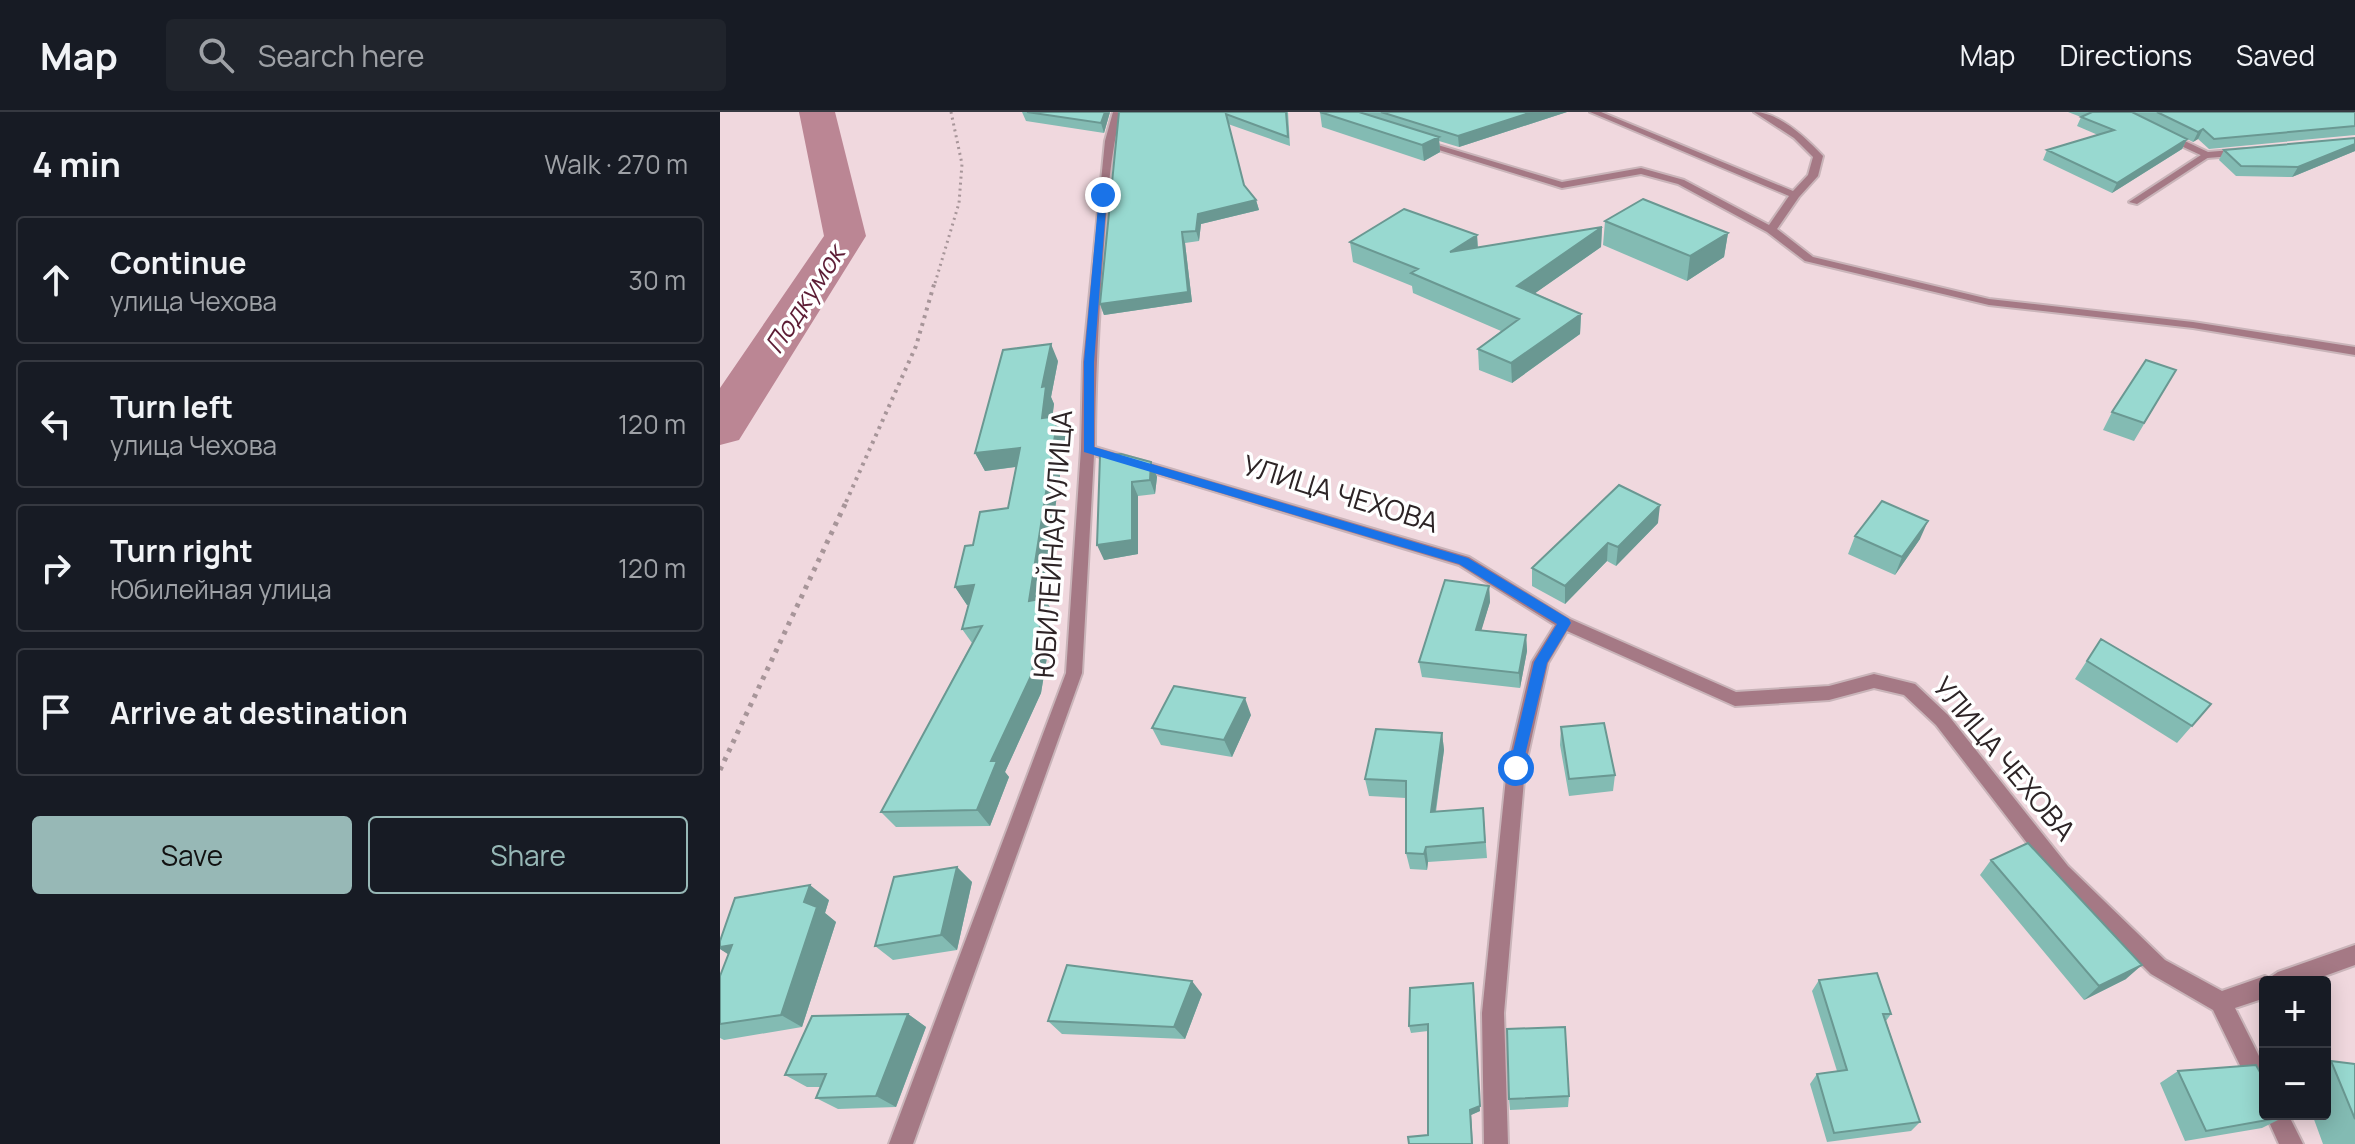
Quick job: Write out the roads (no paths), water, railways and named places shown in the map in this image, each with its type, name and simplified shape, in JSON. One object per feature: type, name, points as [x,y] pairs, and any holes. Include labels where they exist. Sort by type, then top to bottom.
[{"type":"street","name":"ЮБИЛЕЙНАЯ УЛИЦА","points":[[901,1144],[1074,673],[1088,449],[1089,362],[1109,141],[1117,112]]},
{"type":"street","points":[[1594,112],[1795,195]]},
{"type":"street","points":[[1758,112],[1797,136],[1818,156],[1813,176],[1795,195],[1771,230]]},
{"type":"street","points":[[2157,131],[2207,155]]},
{"type":"street","points":[[1410,139],[1562,185],[1641,171],[1681,182],[1771,230],[1809,259],[1989,302],[2193,325],[2355,351]]},
{"type":"street","points":[[2134,202],[2207,155],[2251,151]]},
{"type":"street","name":"УЛИЦА ЧЕХОВА","points":[[1088,449],[1464,561],[1564,623],[1735,699],[1829,693],[1874,681],[1909,689],[1942,720],[2061,872],[2158,967],[2221,1002]]},
{"type":"street","points":[[1496,1144],[1493,1013],[1516,768],[1540,662],[1564,623]]},
{"type":"street","points":[[2295,976],[2355,955]]},
{"type":"street","points":[[2259,989],[2221,1002],[2259,1080]]},
{"type":"street","points":[[2279,1120],[2291,1144]]},
{"type":"waterway","name":"Подкумок","points":[[720,428],[845,236],[817,112]]}]
